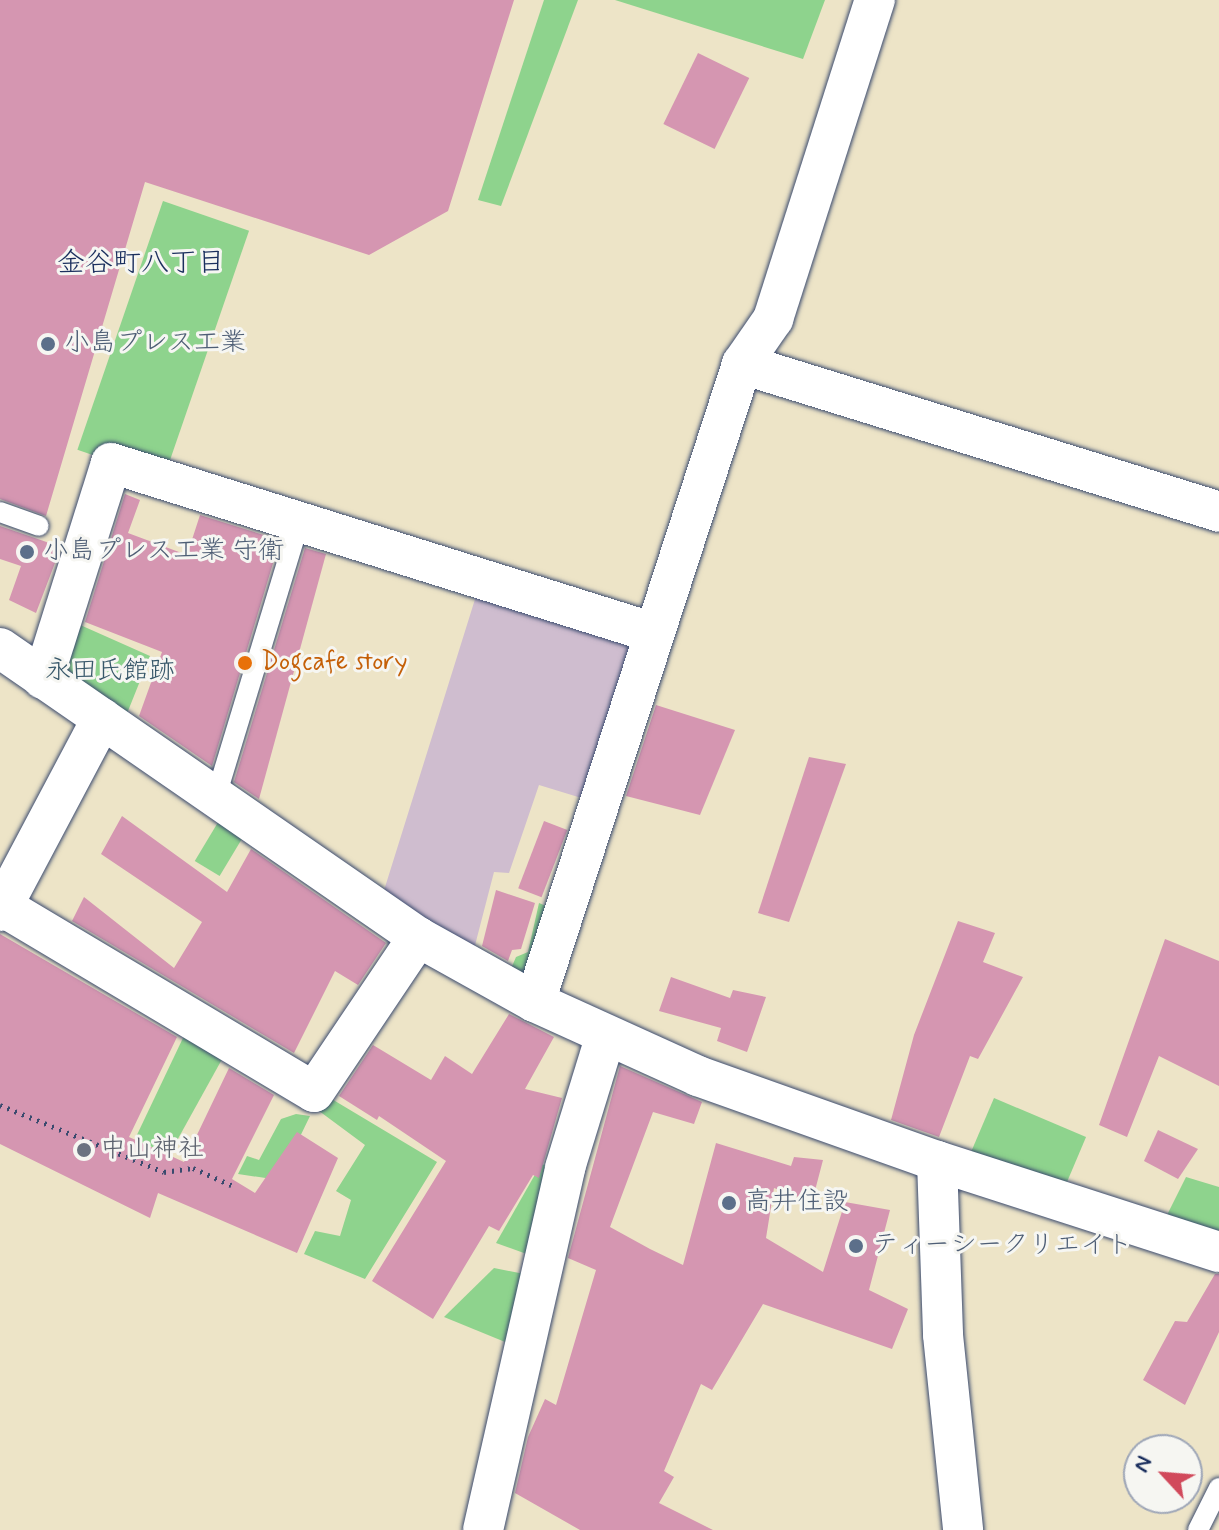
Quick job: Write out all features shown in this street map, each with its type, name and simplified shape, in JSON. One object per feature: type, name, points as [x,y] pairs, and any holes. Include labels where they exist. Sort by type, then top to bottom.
[{"type":"street","points":[[535,1002],[742,364],[773,319],[875,0]]},
{"type":"street","points":[[742,364],[1219,512]]},
{"type":"street","points":[[43,679],[111,463],[654,633]]},
{"type":"street","points":[[0,648],[217,793],[418,937],[535,1002],[698,1076],[937,1161],[1219,1252]]},
{"type":"street","points":[[102,718],[1,909],[314,1092],[418,937]]},
{"type":"street","points":[[483,1530],[565,1168],[606,1035]]},
{"type":"street","points":[[937,1161],[943,1335],[963,1530]]},
{"type":"lane","points":[[0,512],[39,526]]},
{"type":"lane","points":[[217,793],[299,523]]},
{"type":"lane","points":[[1198,1530],[1219,1488]]},
{"type":"path","points":[[0,1105],[164,1172],[193,1168],[231,1185]]},
{"type":"shaded area","points":[[476,596],[635,645],[588,800],[539,785],[509,873],[494,872],[473,953],[381,900]]},
{"type":"green space","points":[[544,0],[578,0],[501,206],[478,200]]},
{"type":"green space","points":[[615,0],[825,0],[803,59]]},
{"type":"green space","points":[[163,201],[249,231],[163,479],[77,450]]},
{"type":"green space","name":"永田氏館跡","points":[[69,620],[150,656],[124,721],[54,671]]},
{"type":"green space","points":[[220,819],[245,834],[220,876],[195,861]]},
{"type":"green space","points":[[539,903],[553,909],[527,989],[507,978],[516,957],[528,952]]},
{"type":"green space","points":[[192,1019],[231,1043],[169,1155],[135,1139]]},
{"type":"green space","points":[[325,1095],[437,1162],[365,1279],[304,1254],[315,1231],[340,1236],[351,1200],[336,1191],[365,1145],[311,1105]]},
{"type":"green space","points":[[994,1098],[1086,1137],[1063,1191],[971,1152]]},
{"type":"green space","points":[[296,1114],[310,1116],[279,1180],[238,1174],[247,1156],[259,1160],[281,1119]]},
{"type":"green space","points":[[541,1164],[556,1168],[535,1257],[496,1243]]},
{"type":"green space","points":[[1186,1177],[1219,1187],[1219,1236],[1167,1215]]},
{"type":"green space","points":[[494,1268],[529,1275],[510,1344],[444,1317]]},
{"type":"building","points":[[0,0],[514,0],[448,211],[369,255],[145,182],[46,516],[0,499]]},
{"type":"building","points":[[698,53],[749,78],[715,149],[663,124]]},
{"type":"building","points":[[125,494],[140,500],[128,533],[187,555],[200,515],[280,540],[212,766],[139,716],[162,652],[85,622]]},
{"type":"building","points":[[0,526],[61,547],[36,613],[9,600],[21,566],[0,559]]},
{"type":"building","points":[[305,548],[326,554],[259,799],[234,782]]},
{"type":"building","points":[[656,705],[735,730],[700,815],[626,796]]},
{"type":"building","points":[[809,757],[846,764],[789,922],[758,913]]},
{"type":"building","points":[[122,816],[227,892],[251,849],[386,943],[358,985],[335,971],[294,1053],[72,921],[84,897],[174,968],[202,922],[101,854]]},
{"type":"building","points":[[544,821],[567,830],[542,897],[518,888]]},
{"type":"building","points":[[496,890],[535,903],[521,949],[512,950],[508,961],[482,946]]},
{"type":"building","points":[[958,921],[995,933],[983,962],[1023,977],[978,1059],[970,1056],[939,1137],[891,1120],[914,1035]]},
{"type":"building","points":[[0,934],[177,1037],[129,1137],[184,1162],[229,1068],[274,1095],[232,1179],[255,1193],[297,1132],[338,1158],[297,1253],[158,1193],[150,1218],[0,1144]]},
{"type":"building","points":[[1165,939],[1219,961],[1219,1086],[1159,1056],[1127,1137],[1099,1125]]},
{"type":"building","points":[[671,977],[730,998],[733,990],[766,997],[747,1052],[717,1041],[721,1028],[659,1011]]},
{"type":"building","points":[[509,1014],[554,1037],[525,1089],[562,1098],[539,1178],[533,1175],[499,1231],[489,1226],[433,1319],[372,1281],[446,1161],[379,1116],[377,1120],[339,1096],[373,1045],[431,1080],[445,1056],[472,1074]]},
{"type":"building","points":[[620,1066],[702,1102],[694,1124],[653,1112],[610,1227],[650,1249],[683,1265],[716,1143],[791,1166],[794,1157],[823,1160],[812,1202],[774,1188],[766,1238],[823,1272],[845,1202],[890,1210],[869,1290],[908,1309],[892,1349],[763,1304],[712,1390],[701,1384],[664,1471],[674,1477],[659,1503],[713,1530],[580,1530],[515,1493],[528,1437],[545,1399],[556,1405],[596,1270],[568,1258]]},
{"type":"building","points":[[1158,1130],[1198,1149],[1178,1179],[1144,1161]]},
{"type":"building","points":[[1215,1274],[1219,1274],[1219,1332],[1185,1405],[1143,1380],[1175,1321],[1187,1322]]},
{"type":"place","name":"小島プレス工業","points":[[48,344]]},
{"type":"place","name":"小島プレス工業 守衛","points":[[27,552]]},
{"type":"place","name":"Dogcafe story","points":[[245,663]]},
{"type":"place","name":"中山神社","points":[[84,1150]]},
{"type":"place","name":"高井住設","points":[[729,1203]]},
{"type":"place","name":"ティーシークリエイト","points":[[856,1246]]},
{"type":"district","name":"金谷町八丁目","points":[[141,264]]}]
